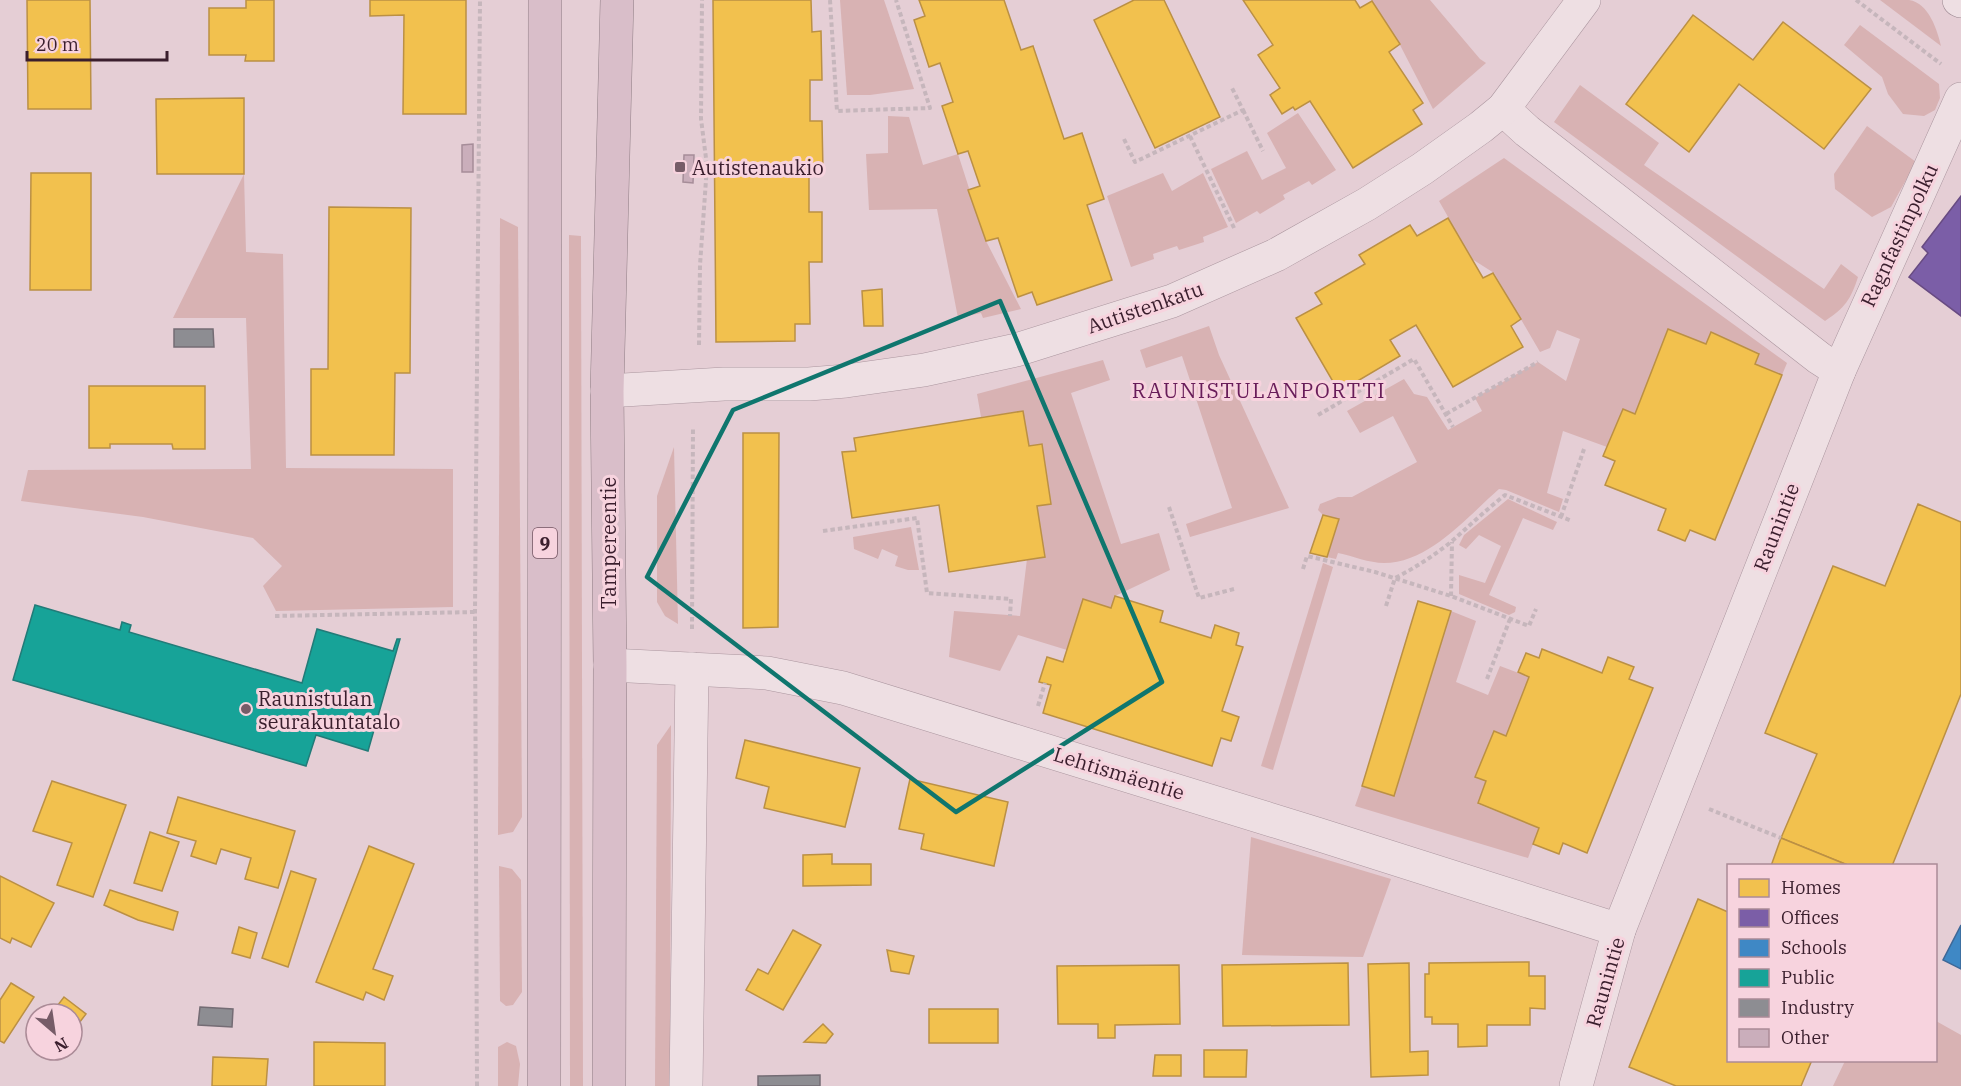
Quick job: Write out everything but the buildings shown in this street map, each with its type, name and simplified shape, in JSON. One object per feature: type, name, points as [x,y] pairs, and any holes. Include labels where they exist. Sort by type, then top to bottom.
[{"type":"highway","name":"9","points":[[544,1086],[545,0]]},
{"type":"highway","name":"Tampereentie","points":[[609,1086],[610,665],[607,391],[617,0]]},
{"type":"street","name":"Autistenkatu","points":[[607,391],[724,384],[809,384],[924,370],[1016,350],[1172,301],[1276,255],[1367,204],[1422,170],[1481,127],[1503,109],[1584,0]]},
{"type":"street","name":"Ragnfastinpolku","points":[[1839,371],[1961,99]]},
{"type":"street","points":[[1503,109],[1527,131],[1819,358],[1839,371]]},
{"type":"street","name":"Raunintie","points":[[1576,1086],[1619,930],[1839,371]]},
{"type":"street","name":"Lehtismäentie","points":[[610,665],[767,673],[843,688],[1328,837],[1619,930]]},
{"type":"street","points":[[686,1086],[692,669]]},
{"type":"path","points":[[477,1086],[475,612],[480,0]]},
{"type":"path","points":[[692,669],[693,429],[707,166],[701,119],[702,0]]},
{"type":"path","points":[[830,0],[837,111],[930,108],[896,0]]},
{"type":"path","points":[[1856,0],[1942,64]]},
{"type":"path","points":[[1232,88],[1263,151]]},
{"type":"path","points":[[1124,139],[1135,162],[1243,110]]},
{"type":"path","points":[[1190,136],[1236,232]]},
{"type":"path","points":[[1318,415],[1413,359],[1454,427]]},
{"type":"path","points":[[1446,414],[1538,362]]},
{"type":"path","points":[[1561,518],[1584,449]]},
{"type":"path","points":[[1386,606],[1395,579],[1420,565],[1452,541],[1478,516],[1505,495],[1572,521]]},
{"type":"path","points":[[1169,507],[1199,598],[1234,589]]},
{"type":"path","points":[[823,531],[917,518],[927,592],[1011,599],[1010,616]]},
{"type":"path","points":[[1451,596],[1452,541]]},
{"type":"path","points":[[1303,569],[1307,555],[1451,596],[1529,626],[1536,609]]},
{"type":"path","points":[[275,616],[475,612]]},
{"type":"path","points":[[1487,679],[1510,619]]},
{"type":"path","points":[[1035,716],[1045,683]]},
{"type":"path","points":[[1672,794],[1781,838]]},
{"type":"highlighted area","points":[[1000,301],[1162,682],[956,812],[647,577],[733,410]]},
{"type":"shaded area","points":[[840,0],[884,0],[914,89],[870,95],[847,95]]},
{"type":"shaded area","points":[[1371,0],[1430,0],[1480,59],[1486,63],[1433,109],[1400,45]]},
{"type":"shaded area","points":[[1880,0],[1909,0],[1922,6],[1931,18],[1941,46]]},
{"type":"shaded area","points":[[1860,25],[1939,84],[1940,98],[1935,110],[1924,116],[1903,114],[1888,94],[1882,77],[1844,45]]},
{"type":"shaded area","points":[[1580,85],[1659,143],[1644,165],[1824,289],[1841,264],[1858,277],[1853,291],[1838,312],[1825,321],[1554,122]]},
{"type":"shaded area","points":[[1298,113],[1336,170],[1312,185],[1309,181],[1283,195],[1285,199],[1260,214],[1257,211],[1236,223],[1211,169],[1247,151],[1262,180],[1286,168],[1267,133]]},
{"type":"shaded area","points":[[888,116],[909,117],[923,165],[958,154],[986,241],[1021,309],[983,318],[981,313],[958,318],[937,209],[869,210],[866,154],[888,153]]},
{"type":"shaded area","points":[[1867,126],[1916,162],[1891,207],[1872,217],[1835,189],[1834,174]]},
{"type":"shaded area","points":[[1504,158],[1787,363],[1782,375],[1755,364],[1759,353],[1712,333],[1706,344],[1668,329],[1635,414],[1623,409],[1607,447],[1563,431],[1547,493],[1563,499],[1559,512],[1499,489],[1432,547],[1401,561],[1378,563],[1338,553],[1336,559],[1327,557],[1339,520],[1323,515],[1318,510],[1320,504],[1338,497],[1352,497],[1417,462],[1393,416],[1360,433],[1347,411],[1404,379],[1414,394],[1427,397],[1448,430],[1482,411],[1475,398],[1538,362],[1566,381],[1580,339],[1557,330],[1550,348],[1540,352],[1494,273],[1472,259],[1439,201]]},
{"type":"shaded area","points":[[1163,173],[1172,191],[1203,173],[1228,227],[1203,237],[1204,242],[1179,250],[1177,246],[1153,254],[1154,259],[1131,267],[1107,196]]},
{"type":"shaded area","points":[[244,174],[246,252],[283,254],[286,468],[453,469],[453,607],[276,611],[263,586],[282,566],[253,538],[143,517],[21,501],[28,470],[251,469],[246,318],[173,318]]},
{"type":"shaded area","points":[[500,218],[518,227],[522,817],[513,832],[498,835]]},
{"type":"shaded area","points":[[569,235],[581,236],[583,1086],[570,1086]]},
{"type":"shaded area","points":[[1209,326],[1219,355],[1289,508],[1190,537],[1186,524],[1232,508],[1182,356],[1146,368],[1140,350]]},
{"type":"shaded area","points":[[1103,360],[1110,380],[1071,393],[1121,544],[1159,533],[1170,570],[1115,596],[1111,608],[1083,599],[1067,650],[1018,635],[1000,671],[949,657],[954,611],[1020,616],[1027,559],[1045,556],[1037,506],[1051,504],[1042,444],[1029,446],[1023,411],[981,417],[977,394]]},
{"type":"shaded area","points":[[674,447],[678,624],[665,616],[657,602],[657,496]]},
{"type":"shaded area","points":[[1508,499],[1557,522],[1553,530],[1523,518],[1489,595],[1516,607],[1515,612],[1509,615],[1459,594],[1459,575],[1485,583],[1501,546],[1479,535],[1466,549],[1459,545],[1464,535]]},
{"type":"shaded area","points":[[911,527],[919,570],[908,570],[895,566],[898,556],[882,549],[878,559],[854,549],[853,537]]},
{"type":"shaded area","points":[[1323,563],[1333,567],[1273,770],[1261,766]]},
{"type":"shaded area","points":[[1451,611],[1476,621],[1456,682],[1488,695],[1500,666],[1529,677],[1506,736],[1494,731],[1475,776],[1486,781],[1478,804],[1539,828],[1528,858],[1355,806],[1362,786],[1394,796]]},
{"type":"shaded area","points":[[671,725],[670,1086],[655,1086],[657,745]]},
{"type":"shaded area","points":[[1251,837],[1391,879],[1363,957],[1242,955]]},
{"type":"shaded area","points":[[499,866],[512,869],[521,880],[522,992],[513,1005],[506,1006],[500,1001]]},
{"type":"shaded area","points":[[1937,1022],[1961,1035],[1961,1086],[1833,1086],[1845,1062],[1937,1062]]},
{"type":"shaded area","points":[[507,1042],[516,1046],[520,1064],[518,1086],[498,1086],[498,1047]]},
{"type":"place","name":"Autistenaukio","points":[[680,167]]},
{"type":"place","name":"Raunistulan seurakuntatalo","points":[[246,709]]},
{"type":"district","name":"RAUNISTULANPORTTI","points":[[1259,390]]}]
